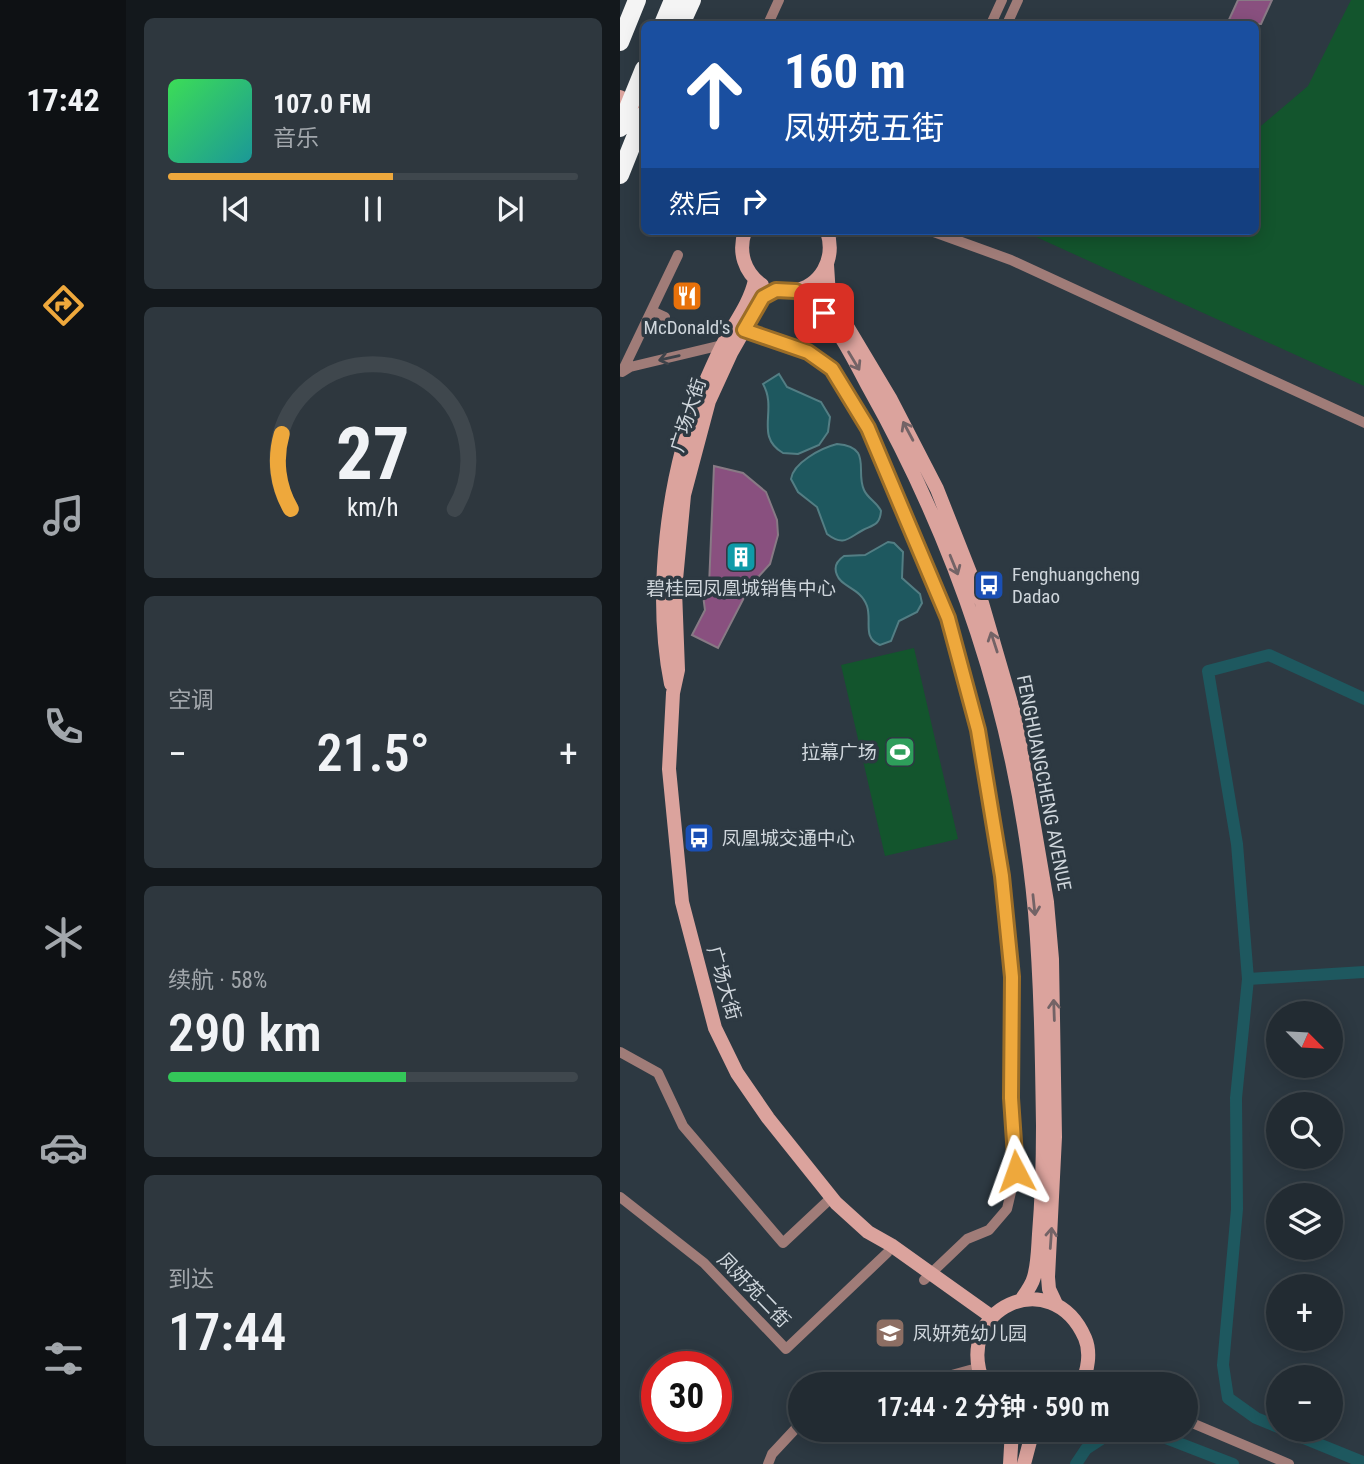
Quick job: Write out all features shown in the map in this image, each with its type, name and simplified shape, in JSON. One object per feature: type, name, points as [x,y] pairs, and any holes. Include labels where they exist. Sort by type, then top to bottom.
[{"type":"highway","points":[[620,41],[638,0]]},
{"type":"highway","points":[[664,21],[672,0]]},
{"type":"highway","points":[[682,21],[692,0]]},
{"type":"highway","points":[[620,175],[641,82]]},
{"type":"main road","points":[[620,97],[641,107]]},
{"type":"main road","points":[[744,235],[742,254],[747,268],[755,279],[776,290],[796,291],[809,286],[821,276],[826,265]]},
{"type":"main road","name":"FENGHUANGCHENG AVENUE","points":[[829,235],[831,248],[826,265],[829,296],[890,398],[937,489],[982,603],[1016,720],[1047,902],[1052,959],[1056,1137],[1048,1277],[1049,1289],[1056,1304]]},
{"type":"main road","points":[[739,328],[755,279]]},
{"type":"main road","name":"广场大街","points":[[673,693],[664,647],[669,525],[676,479],[702,392],[722,345],[763,297],[776,290]]},
{"type":"main road","name":"FENGHUANGCHENG AVENUE","points":[[796,291],[824,313],[908,461],[964,591],[1006,733],[1027,846],[1035,910],[1042,1030],[1043,1170],[1040,1223],[1034,1277],[1021,1300]]},
{"type":"main road","name":"广场大街","points":[[739,328],[709,401],[684,495],[675,590],[678,670],[673,693],[669,769],[682,902],[715,1028],[737,1073],[760,1107],[831,1198],[868,1232],[988,1321]]},
{"type":"main road","name":"广场大街","points":[[868,1232],[874,1244],[927,1276]]},
{"type":"main road","points":[[979,1372],[976,1345],[988,1321],[1001,1308],[1021,1300],[1043,1300],[1056,1304],[1078,1323],[1087,1343],[1084,1372]]},
{"type":"main road","points":[[1010,1464],[1011,1442]]},
{"type":"main road","points":[[1024,1464],[1029,1442]]},
{"type":"street","points":[[769,21],[779,0]]},
{"type":"street","points":[[992,21],[1002,0]]},
{"type":"street","points":[[1008,21],[1018,0]]},
{"type":"street","points":[[942,235],[1011,260],[1364,423]]},
{"type":"street","points":[[621,375],[678,255]]},
{"type":"street","points":[[652,311],[665,317]]},
{"type":"street","points":[[739,328],[808,352],[832,369],[868,428],[948,618],[978,730],[1003,883],[1012,977],[1011,1098],[1016,1171],[1007,1209],[989,1230],[967,1239],[927,1276]]},
{"type":"street","points":[[621,375],[630,367],[722,345]]},
{"type":"street","points":[[620,1052],[658,1073],[683,1126],[783,1244],[831,1198]]},
{"type":"street","name":"凤妍苑二街","points":[[620,1197],[704,1264],[786,1349],[887,1253]]},
{"type":"street","points":[[962,1372],[977,1368]]},
{"type":"street","points":[[1198,1426],[1289,1464]]},
{"type":"street","points":[[768,1464],[772,1454],[788,1437]]},
{"type":"green space","points":[[1351,0],[1365,0],[1364,386],[1032,235],[1259,235],[1259,128],[1308,86]]},
{"type":"green space","name":"拉幕广场","points":[[914,648],[958,839],[885,856],[841,665]]},
{"type":"water","points":[[779,374],[787,387],[821,402],[830,417],[828,432],[819,445],[798,454],[783,453],[774,446],[768,431],[768,403],[763,384]]},
{"type":"water","points":[[837,444],[848,446],[859,455],[864,490],[881,511],[875,524],[842,541],[827,534],[817,507],[798,492],[791,479],[802,462]]},
{"type":"water","points":[[888,542],[894,543],[903,552],[902,578],[920,594],[922,603],[917,612],[899,621],[891,641],[880,645],[874,642],[869,634],[868,612],[864,600],[839,579],[836,566],[844,556],[865,555]]},
{"type":"building","points":[[1238,0],[1272,0],[1261,24],[1259,21],[1228,21]]},
{"type":"building","name":"碧桂园凤凰城销售中心","points":[[714,466],[743,473],[766,492],[777,520],[778,535],[770,564],[750,586],[718,648],[692,635],[705,610],[703,595],[709,586]]},
{"type":"waterway","points":[[1266,1422],[1228,1398],[1223,1365],[1237,1209],[1236,1098],[1248,979],[1237,844],[1208,671],[1269,655],[1365,699]]},
{"type":"waterway","points":[[1248,979],[1365,972]]},
{"type":"waterway","points":[[1076,1464],[1086,1449],[1097,1442]]},
{"type":"waterway","points":[[1176,1442],[1233,1464]]},
{"type":"waterway","points":[[1313,1442],[1365,1463]]},
{"type":"place","name":"McDonald's","points":[[687,296]]},
{"type":"place","name":"碧桂园凤凰城销售中心","points":[[741,557]]},
{"type":"place","name":"Fenghuangcheng Dadao","points":[[989,585]]},
{"type":"place","name":"拉幕广场","points":[[900,752]]},
{"type":"place","name":"凤凰城交通中心","points":[[699,838]]},
{"type":"place","name":"凤妍苑幼儿园","points":[[890,1333]]},
{"type":"route","points":[[824,313],[796,291],[776,290],[763,297],[744,330],[808,352],[832,369],[868,428],[948,618],[978,730],[1002,876],[1012,977],[1011,1098],[1016,1171]]}]
